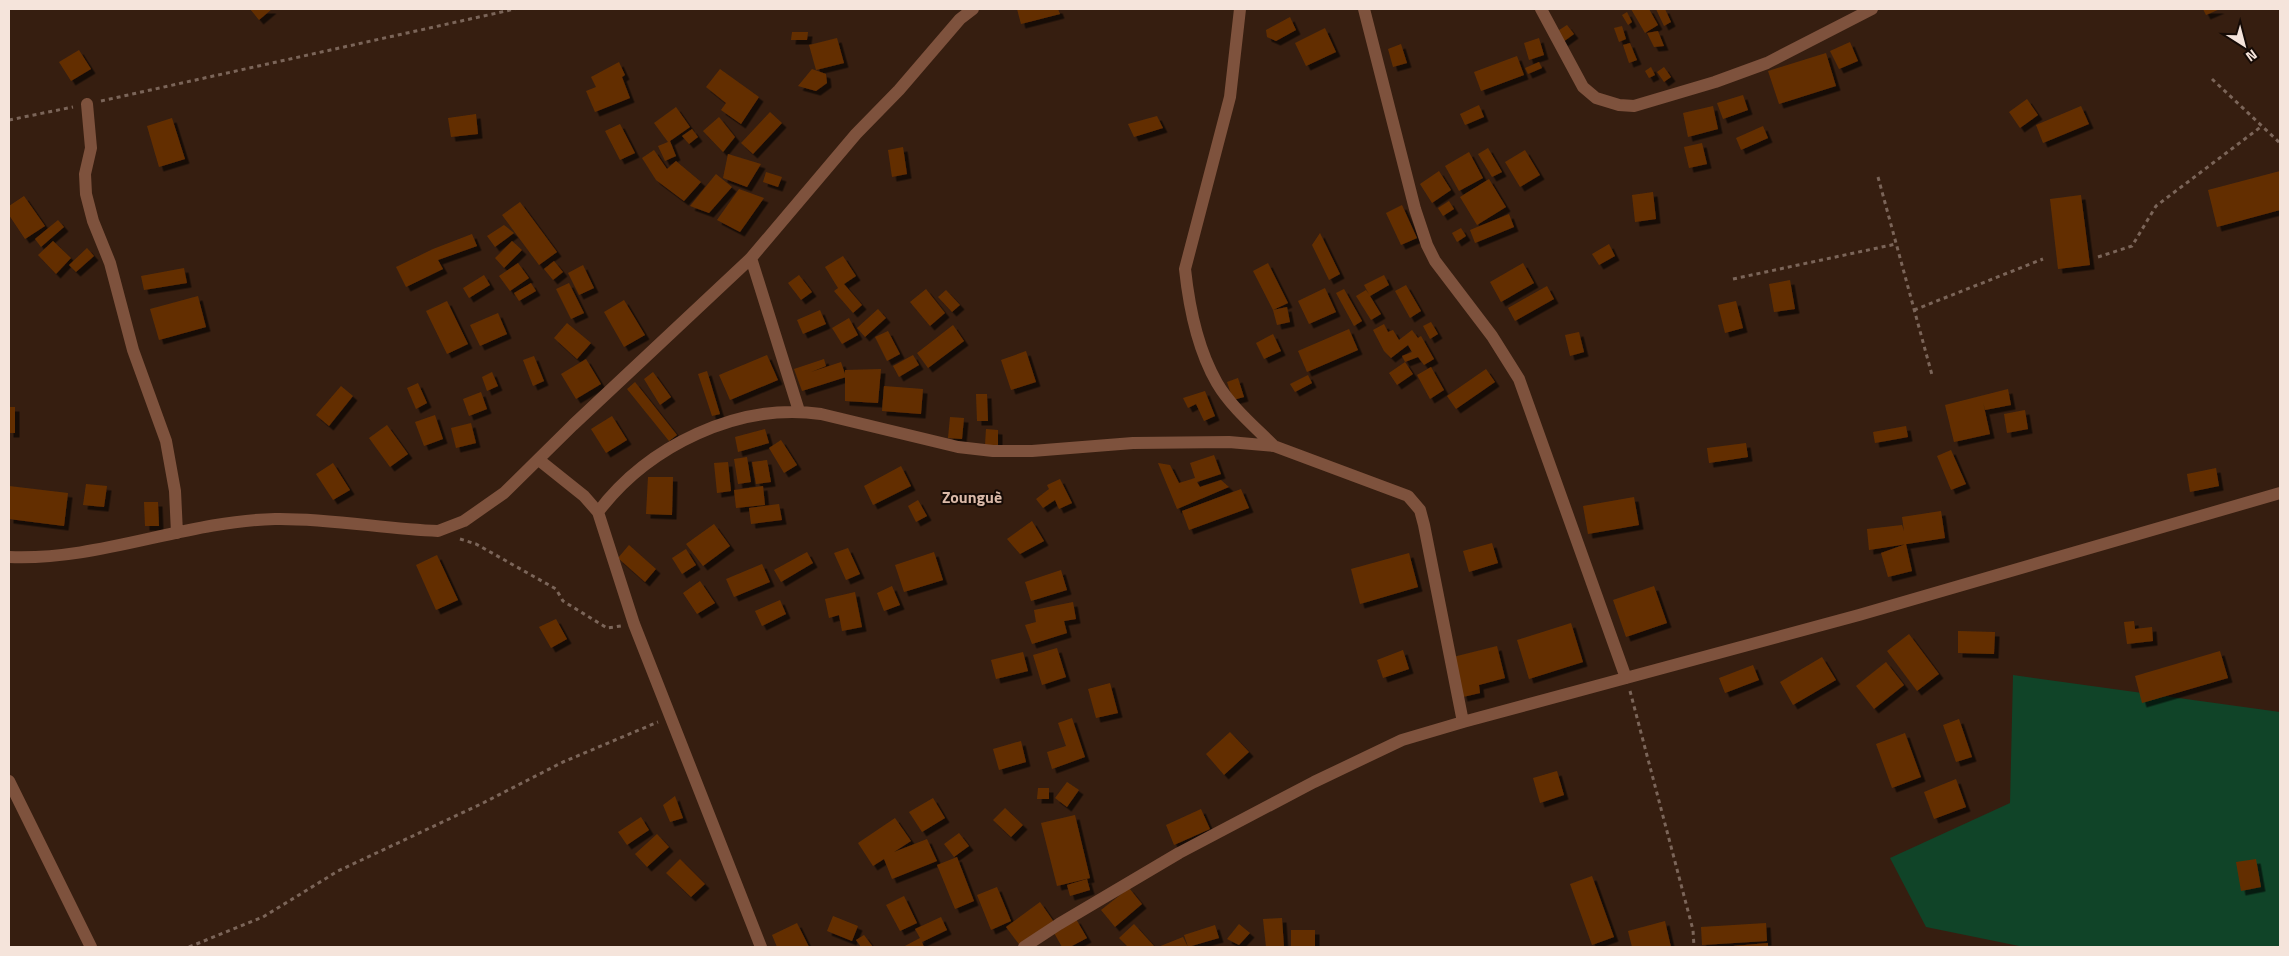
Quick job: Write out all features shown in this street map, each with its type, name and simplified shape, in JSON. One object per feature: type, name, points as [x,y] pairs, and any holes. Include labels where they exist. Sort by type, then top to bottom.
[{"type":"street","points":[[9,567],[15,558],[82,553],[199,528],[275,519],[438,531],[464,521],[504,493],[573,425],[751,258],[856,134],[899,90],[960,20],[973,9]]},
{"type":"street","points":[[1240,9],[1230,97],[1185,268],[1188,294],[1201,345],[1218,384],[1244,417],[1274,446]]},
{"type":"street","points":[[1364,9],[1415,209],[1427,245],[1435,261],[1492,336],[1519,379],[1626,678]]},
{"type":"street","points":[[1541,9],[1583,87],[1596,98],[1619,106],[1634,106],[1715,82],[1767,64],[1872,9]]},
{"type":"street","points":[[87,104],[91,148],[85,174],[86,194],[93,221],[110,263],[133,350],[166,440],[175,491],[177,533]]},
{"type":"street","points":[[751,258],[799,411]]},
{"type":"street","points":[[598,512],[608,499],[640,468],[671,447],[692,436],[770,413],[799,411],[821,414],[958,447],[993,451],[1032,451],[1133,443],[1229,442],[1274,446],[1408,496],[1415,502],[1424,525],[1462,722]]},
{"type":"street","points":[[539,460],[584,496],[598,512],[634,624],[761,947]]},
{"type":"street","points":[[1024,947],[1058,924],[1179,853],[1314,782],[1402,740],[1462,722],[1859,615],[2280,493]]},
{"type":"street","points":[[9,781],[91,947]]},
{"type":"path","points":[[494,14],[495,9]]},
{"type":"path","points":[[9,120],[515,9]]},
{"type":"path","points":[[2212,79],[2280,143]]},
{"type":"path","points":[[2098,257],[2132,246],[2156,206],[2262,126]]},
{"type":"path","points":[[1878,177],[1932,375]]},
{"type":"path","points":[[1733,280],[1896,244]]},
{"type":"path","points":[[1914,310],[2043,259]]},
{"type":"path","points":[[438,531],[476,544],[556,589],[562,601],[607,628],[634,624]]},
{"type":"path","points":[[1626,678],[1693,930],[1694,947]]},
{"type":"path","points":[[190,947],[263,917],[338,871],[481,804],[563,762],[670,716]]},
{"type":"green space","points":[[2013,675],[2280,712],[2280,947],[2024,947],[1926,927],[1890,858],[2010,803]]},
{"type":"building","points":[[250,9],[272,9],[259,20]]},
{"type":"building","points":[[1017,9],[1058,9],[1060,14],[1021,24]]},
{"type":"building","points":[[1631,9],[1649,9],[1658,25],[1645,33]]},
{"type":"building","points":[[1656,9],[1665,9],[1671,22],[1664,26]]},
{"type":"building","points":[[2203,9],[2220,9],[2206,15]]},
{"type":"building","points":[[1627,12],[1632,22],[1628,25],[1622,15]]},
{"type":"building","points":[[1290,17],[1296,30],[1276,41],[1267,37],[1266,30]]},
{"type":"building","points":[[1567,25],[1574,34],[1563,42],[1556,32]]},
{"type":"building","points":[[1622,26],[1626,39],[1619,42],[1614,28]]},
{"type":"building","points":[[1325,28],[1336,52],[1306,66],[1295,43]]},
{"type":"building","points":[[1658,31],[1664,46],[1654,47],[1647,33]]},
{"type":"building","points":[[792,32],[808,32],[807,40],[791,40]]},
{"type":"building","points":[[837,38],[844,63],[816,70],[809,45]]},
{"type":"building","points":[[1539,38],[1544,55],[1529,60],[1524,43]]},
{"type":"building","points":[[1850,42],[1858,61],[1839,69],[1830,51]]},
{"type":"building","points":[[1630,43],[1637,60],[1629,63],[1623,45]]},
{"type":"building","points":[[1401,44],[1407,63],[1393,67],[1388,49]]},
{"type":"building","points":[[79,50],[91,69],[71,81],[59,62]]},
{"type":"building","points":[[1826,53],[1836,86],[1779,104],[1768,71]]},
{"type":"building","points":[[1517,56],[1524,75],[1481,91],[1474,72]]},
{"type":"building","points":[[619,62],[625,75],[622,77],[630,98],[595,112],[586,91],[596,87],[591,77]]},
{"type":"building","points":[[1539,62],[1542,68],[1528,74],[1525,68]]},
{"type":"building","points":[[1651,67],[1655,75],[1649,78],[1645,71]]},
{"type":"building","points":[[1664,67],[1671,77],[1664,82],[1657,72]]},
{"type":"building","points":[[720,69],[759,97],[741,124],[721,110],[726,103],[706,87]]},
{"type":"building","points":[[812,69],[826,74],[827,83],[816,91],[798,86]]},
{"type":"building","points":[[1743,95],[1748,110],[1723,119],[1717,103]]},
{"type":"building","points":[[2027,99],[2038,115],[2020,128],[2009,112]]},
{"type":"building","points":[[1479,105],[1484,117],[1465,125],[1460,114]]},
{"type":"building","points":[[1713,106],[1718,129],[1688,137],[1683,113]]},
{"type":"building","points":[[2081,106],[2089,124],[2043,143],[2036,125]]},
{"type":"building","points":[[676,107],[690,127],[670,141],[676,156],[665,161],[658,146],[668,142],[654,123]]},
{"type":"building","points":[[770,112],[782,123],[753,154],[741,143]]},
{"type":"building","points":[[476,114],[478,134],[451,137],[448,118]]},
{"type":"building","points":[[1157,116],[1163,128],[1134,137],[1128,124]]},
{"type":"building","points":[[719,117],[735,137],[723,152],[703,131]]},
{"type":"building","points":[[172,118],[185,159],[159,167],[147,126]]},
{"type":"building","points":[[620,124],[635,153],[620,160],[605,131]]},
{"type":"building","points":[[1763,126],[1768,138],[1741,150],[1736,138]]},
{"type":"building","points":[[692,129],[698,137],[689,144],[682,136]]},
{"type":"building","points":[[1702,143],[1707,164],[1689,168],[1684,147]]},
{"type":"building","points":[[903,147],[907,174],[892,177],[888,150]]},
{"type":"building","points":[[1488,148],[1502,172],[1492,177],[1478,154]]},
{"type":"building","points":[[654,150],[667,169],[676,161],[701,182],[684,201],[656,180],[642,158]]},
{"type":"building","points":[[1525,150],[1540,175],[1520,187],[1505,162]]},
{"type":"building","points":[[1469,152],[1483,178],[1459,191],[1445,166]]},
{"type":"building","points":[[728,154],[761,164],[747,187],[723,178]]},
{"type":"building","points":[[1439,171],[1451,190],[1432,203],[1420,184]]},
{"type":"building","points":[[2280,171],[2280,210],[2217,227],[2208,190]]},
{"type":"building","points":[[766,172],[782,177],[778,187],[763,182]]},
{"type":"building","points":[[716,174],[732,187],[709,213],[690,206]]},
{"type":"building","points":[[1489,179],[1506,207],[1477,225],[1460,197]]},
{"type":"building","points":[[739,189],[764,198],[740,232],[717,220]]},
{"type":"building","points":[[1653,192],[1656,219],[1635,222],[1632,195]]},
{"type":"building","points":[[2081,195],[2090,265],[2058,269],[2050,199]]},
{"type":"building","points":[[24,196],[45,226],[25,239],[9,215],[9,206]]},
{"type":"building","points":[[1449,201],[1454,209],[1443,216],[1438,208]]},
{"type":"building","points":[[520,202],[557,252],[539,265],[502,215]]},
{"type":"building","points":[[1402,205],[1417,238],[1401,245],[1386,213]]},
{"type":"building","points":[[1509,214],[1514,227],[1475,243],[1470,230]]},
{"type":"building","points":[[58,220],[64,227],[41,247],[35,239]]},
{"type":"building","points":[[504,225],[514,233],[495,247],[487,236]]},
{"type":"building","points":[[1461,228],[1466,236],[1457,242],[1452,233]]},
{"type":"building","points":[[1320,233],[1340,274],[1329,280],[1312,245]]},
{"type":"building","points":[[472,234],[477,246],[438,260],[443,269],[406,287],[396,267],[433,249]]},
{"type":"building","points":[[53,241],[71,258],[56,274],[38,255]]},
{"type":"building","points":[[512,241],[522,250],[504,268],[495,258]]},
{"type":"building","points":[[1609,244],[1615,256],[1599,265],[1592,254]]},
{"type":"building","points":[[87,248],[94,256],[76,272],[69,265]]},
{"type":"building","points":[[843,256],[856,276],[844,284],[862,305],[853,313],[834,291],[838,288],[825,267]]},
{"type":"building","points":[[554,261],[563,272],[553,280],[544,269]]},
{"type":"building","points":[[518,263],[529,278],[510,291],[499,276]]},
{"type":"building","points":[[1268,263],[1288,303],[1273,310],[1253,271]]},
{"type":"building","points":[[1523,263],[1534,283],[1501,302],[1490,282]]},
{"type":"building","points":[[583,265],[594,288],[579,295],[568,273]]},
{"type":"building","points":[[184,268],[187,283],[144,290],[141,276]]},
{"type":"building","points":[[484,275],[490,285],[469,298],[463,288]]},
{"type":"building","points":[[799,275],[812,292],[801,300],[788,283]]},
{"type":"building","points":[[1384,275],[1389,285],[1370,296],[1381,314],[1371,320],[1356,296],[1366,290],[1369,294],[1364,285]]},
{"type":"building","points":[[1790,280],[1795,309],[1774,312],[1769,284]]},
{"type":"building","points":[[531,283],[536,291],[519,301],[514,293]]},
{"type":"building","points":[[569,283],[584,313],[571,319],[556,289]]},
{"type":"building","points":[[1406,285],[1421,311],[1410,318],[1395,291]]},
{"type":"building","points":[[1547,286],[1554,299],[1515,321],[1508,308]]},
{"type":"building","points":[[1325,288],[1336,312],[1309,324],[1298,301]]},
{"type":"building","points":[[926,289],[945,313],[930,326],[910,302]]},
{"type":"building","points":[[1344,289],[1362,321],[1354,326],[1336,293]]},
{"type":"building","points":[[946,290],[960,305],[952,312],[938,297]]},
{"type":"building","points":[[198,296],[206,327],[159,340],[150,309]]},
{"type":"building","points":[[624,300],[645,335],[624,347],[604,312]]},
{"type":"building","points":[[447,301],[468,344],[447,354],[426,311]]},
{"type":"building","points":[[1736,301],[1743,328],[1725,333],[1718,305]]},
{"type":"building","points":[[1287,307],[1290,322],[1277,325],[1273,310]]},
{"type":"building","points":[[878,309],[886,318],[865,337],[857,328]]},
{"type":"building","points":[[820,310],[826,324],[803,334],[797,320]]},
{"type":"building","points":[[498,313],[507,334],[480,346],[470,325]]},
{"type":"building","points":[[849,318],[858,335],[842,344],[832,328]]},
{"type":"building","points":[[1431,322],[1438,334],[1430,339],[1423,326]]},
{"type":"building","points":[[567,323],[591,343],[577,359],[554,338]]},
{"type":"building","points":[[1384,324],[1388,332],[1393,330],[1399,340],[1412,330],[1418,338],[1421,336],[1434,359],[1424,365],[1418,357],[1405,362],[1402,356],[1412,352],[1408,345],[1391,358],[1384,351],[1373,330]]},
{"type":"building","points":[[953,325],[964,341],[928,368],[917,353]]},
{"type":"building","points":[[1349,329],[1358,350],[1307,372],[1298,351]]},
{"type":"building","points":[[888,331],[900,354],[887,361],[875,337]]},
{"type":"building","points":[[1579,332],[1584,352],[1570,356],[1565,335]]},
{"type":"building","points":[[1273,334],[1281,351],[1264,359],[1256,343]]},
{"type":"building","points":[[1026,351],[1036,382],[1011,390],[1001,360]]},
{"type":"building","points":[[767,355],[778,380],[730,400],[719,375]]},
{"type":"building","points":[[913,355],[919,365],[899,377],[893,366]]},
{"type":"building","points":[[534,356],[544,381],[533,386],[523,360]]},
{"type":"building","points":[[586,359],[601,384],[576,399],[561,374]]},
{"type":"building","points":[[824,359],[826,366],[811,372],[841,362],[846,377],[802,391],[794,369]]},
{"type":"building","points":[[1405,362],[1413,374],[1397,385],[1389,373]]},
{"type":"building","points":[[1431,367],[1444,390],[1430,399],[1417,375]]},
{"type":"building","points":[[881,369],[878,403],[845,401],[845,370]]},
{"type":"building","points":[[1486,369],[1495,382],[1456,409],[1447,396]]},
{"type":"building","points":[[707,371],[720,414],[712,416],[698,374]]},
{"type":"building","points":[[492,372],[498,386],[487,391],[482,377]]},
{"type":"building","points":[[653,372],[671,397],[660,405],[644,379]]},
{"type":"building","points":[[1308,375],[1312,383],[1295,392],[1290,384]]},
{"type":"building","points":[[1238,378],[1244,397],[1233,400],[1227,382]]},
{"type":"building","points":[[635,382],[677,435],[669,441],[627,389]]},
{"type":"building","points":[[418,383],[427,403],[416,409],[407,388]]},
{"type":"building","points":[[341,386],[353,396],[329,426],[316,415]]},
{"type":"building","points":[[884,386],[923,389],[921,414],[882,411]]},
{"type":"building","points":[[2008,389],[2011,405],[1985,410],[1983,402],[1990,434],[1954,442],[1945,405]]},
{"type":"building","points":[[1205,391],[1215,416],[1204,421],[1196,404],[1188,408],[1183,398]]},
{"type":"building","points":[[481,392],[487,409],[469,416],[463,399]]},
{"type":"building","points":[[976,394],[987,394],[988,421],[977,421]]},
{"type":"building","points":[[9,407],[15,407],[15,433],[9,433]]},
{"type":"building","points":[[2025,410],[2028,429],[2007,433],[2004,414]]},
{"type":"building","points":[[435,415],[443,439],[424,446],[415,422]]},
{"type":"building","points":[[612,416],[627,440],[606,453],[591,429]]},
{"type":"building","points":[[950,417],[964,418],[962,439],[948,438]]},
{"type":"building","points":[[471,423],[476,443],[456,448],[451,428]]},
{"type":"building","points":[[387,425],[408,454],[390,467],[369,438]]},
{"type":"building","points":[[1906,426],[1908,437],[1875,443],[1873,432]]},
{"type":"building","points":[[765,429],[769,443],[738,452],[735,437]]},
{"type":"building","points":[[986,429],[998,430],[998,445],[985,445]]},
{"type":"building","points":[[781,440],[797,465],[784,473],[769,448]]},
{"type":"building","points":[[1746,443],[1748,457],[1709,463],[1707,448]]},
{"type":"building","points":[[1951,450],[1966,484],[1951,490],[1937,456]]},
{"type":"building","points":[[1214,455],[1221,474],[1197,482],[1200,487],[1221,480],[1229,487],[1177,509],[1158,463],[1170,465],[1179,483],[1195,478],[1190,463]]},
{"type":"building","points":[[747,457],[751,482],[738,484],[734,459]]},
{"type":"building","points":[[767,460],[771,482],[756,484],[752,462]]},
{"type":"building","points":[[728,462],[731,491],[717,493],[714,463]]},
{"type":"building","points":[[333,463],[350,490],[333,500],[316,474]]},
{"type":"building","points":[[901,466],[911,486],[873,505],[864,486]]},
{"type":"building","points":[[2216,468],[2219,486],[2190,492],[2187,474]]},
{"type":"building","points":[[648,477],[673,477],[672,515],[646,514]]},
{"type":"building","points":[[1060,479],[1072,503],[1059,509],[1055,500],[1043,508],[1036,499],[1049,489],[1047,485]]},
{"type":"building","points":[[86,484],[107,486],[104,507],[83,505]]},
{"type":"building","points":[[9,486],[68,493],[64,526],[9,519]]},
{"type":"building","points":[[763,486],[765,505],[736,508],[734,490]]},
{"type":"building","points":[[1241,489],[1249,508],[1189,530],[1182,511]]},
{"type":"building","points":[[1634,497],[1639,525],[1588,534],[1583,506]]},
{"type":"building","points":[[918,500],[927,516],[916,522],[908,506]]},
{"type":"building","points":[[144,502],[158,502],[159,526],[145,526]]},
{"type":"building","points":[[779,504],[782,520],[751,524],[749,508]]},
{"type":"building","points":[[1941,511],[1945,538],[1869,550],[1867,529],[1902,525],[1904,531],[1902,517]]},
{"type":"building","points":[[1032,521],[1044,541],[1020,554],[1007,539]]},
{"type":"building","points":[[714,524],[730,546],[703,566],[686,544]]},
{"type":"building","points":[[1492,543],[1498,563],[1469,572],[1463,551]]},
{"type":"building","points":[[1906,544],[1912,571],[1888,577],[1881,553]]},
{"type":"building","points":[[629,545],[656,569],[645,582],[618,558]]},
{"type":"building","points":[[848,548],[860,574],[846,580],[834,553]]},
{"type":"building","points":[[686,549],[696,565],[682,574],[672,558]]},
{"type":"building","points":[[807,552],[813,563],[781,582],[774,570]]},
{"type":"building","points":[[934,552],[943,580],[904,592],[895,565]]},
{"type":"building","points":[[1409,553],[1418,587],[1360,604],[1351,569]]},
{"type":"building","points":[[437,555],[458,600],[436,610],[416,565]]},
{"type":"building","points":[[762,564],[770,582],[734,597],[726,579]]},
{"type":"building","points":[[1061,570],[1067,590],[1031,601],[1025,582]]},
{"type":"building","points":[[700,581],[715,603],[697,614],[683,593]]},
{"type":"building","points":[[892,586],[900,605],[884,611],[877,593]]},
{"type":"building","points":[[1654,586],[1667,623],[1626,637],[1613,600]]},
{"type":"building","points":[[855,592],[862,627],[842,631],[839,615],[829,618],[825,599]]},
{"type":"building","points":[[780,600],[786,614],[762,626],[755,611]]},
{"type":"building","points":[[1073,602],[1076,619],[1064,621],[1067,633],[1032,644],[1025,625],[1036,622],[1034,610]]},
{"type":"building","points":[[556,619],[567,639],[551,648],[539,627]]},
{"type":"building","points":[[2134,621],[2135,629],[2152,627],[2153,641],[2127,644],[2124,622]]},
{"type":"building","points":[[1571,623],[1583,662],[1529,679],[1517,640]]},
{"type":"building","points":[[1958,631],[1995,632],[1994,654],[1958,653]]},
{"type":"building","points":[[1909,634],[1939,674],[1917,691],[1887,651]]},
{"type":"building","points":[[1497,646],[1505,678],[1479,685],[1480,693],[1463,697],[1453,657]]},
{"type":"building","points":[[1057,648],[1066,677],[1042,685],[1033,655]]},
{"type":"building","points":[[1403,650],[1409,669],[1383,678],[1377,660]]},
{"type":"building","points":[[2220,651],[2228,678],[2142,703],[2135,676]]},
{"type":"building","points":[[1023,652],[1028,671],[996,679],[991,660]]},
{"type":"building","points":[[1822,657],[1836,680],[1793,705],[1780,682]]},
{"type":"building","points":[[1886,662],[1904,685],[1874,709],[1856,686]]},
{"type":"building","points":[[1753,665],[1759,680],[1725,693],[1719,678]]},
{"type":"building","points":[[1110,683],[1118,713],[1096,718],[1088,689]]},
{"type":"building","points":[[1072,718],[1085,757],[1052,769],[1047,752],[1066,746],[1058,723]]},
{"type":"building","points":[[1959,719],[1972,757],[1956,762],[1943,725]]},
{"type":"building","points":[[1230,732],[1249,752],[1224,775],[1206,754]]},
{"type":"building","points":[[1905,733],[1921,777],[1892,788],[1876,744]]},
{"type":"building","points":[[1021,741],[1026,762],[999,770],[993,749]]},
{"type":"building","points":[[1557,771],[1564,795],[1540,803],[1533,778]]},
{"type":"building","points":[[1956,779],[1966,807],[1934,819],[1924,792]]},
{"type":"building","points":[[1067,782],[1079,790],[1067,807],[1055,798]]},
{"type":"building","points":[[1038,788],[1049,788],[1049,799],[1037,799]]},
{"type":"building","points":[[675,796],[683,818],[670,822],[663,805]]},
{"type":"building","points":[[933,798],[945,818],[922,832],[909,812]]},
{"type":"building","points":[[1005,808],[1023,825],[1011,837],[993,820]]},
{"type":"building","points":[[1201,809],[1210,829],[1174,845],[1166,825]]},
{"type":"building","points":[[1075,815],[1090,878],[1057,886],[1041,823]]},
{"type":"building","points":[[641,817],[649,830],[627,845],[618,832]]},
{"type":"building","points":[[895,818],[911,841],[894,852],[927,839],[937,861],[892,879],[884,859],[873,866],[858,843]]},
{"type":"building","points":[[959,833],[969,846],[954,857],[944,844]]},
{"type":"building","points":[[657,834],[669,847],[647,867],[635,854]]},
{"type":"building","points":[[957,857],[974,901],[955,909],[937,865]]},
{"type":"building","points":[[680,859],[705,884],[691,897],[666,873]]},
{"type":"building","points":[[2256,859],[2261,887],[2241,891],[2236,862]]},
{"type":"building","points":[[1592,876],[1614,937],[1592,945],[1570,884]]},
{"type":"building","points":[[1087,879],[1090,890],[1070,896],[1067,885]]},
{"type":"building","points":[[997,887],[1011,921],[991,930],[977,895]]},
{"type":"building","points":[[1129,888],[1142,904],[1115,927],[1101,910]]},
{"type":"building","points":[[904,896],[917,923],[900,931],[886,905]]},
{"type":"building","points":[[1040,902],[1054,922],[1021,947],[1006,927]]},
{"type":"building","points":[[833,916],[858,926],[852,941],[827,931]]},
{"type":"building","points":[[941,917],[947,930],[922,942],[924,947],[903,947],[920,938],[915,929]]},
{"type":"building","points":[[1282,918],[1284,947],[1266,947],[1263,919]]},
{"type":"building","points":[[1076,919],[1087,938],[1070,947],[1062,947],[1053,931]]},
{"type":"building","points":[[1665,921],[1671,947],[1632,947],[1628,931]]},
{"type":"building","points":[[797,923],[809,947],[777,947],[772,935]]},
{"type":"building","points":[[1766,923],[1767,941],[1702,945],[1701,927]]},
{"type":"building","points":[[1134,924],[1154,946],[1128,947],[1119,938]]},
{"type":"building","points":[[1239,924],[1250,933],[1239,945],[1227,939]]},
{"type":"building","points":[[1215,925],[1219,938],[1188,947],[1184,935]]},
{"type":"building","points":[[1291,930],[1315,930],[1315,947],[1291,947]]},
{"type":"building","points":[[864,935],[873,947],[861,947],[856,940]]},
{"type":"building","points":[[1183,937],[1188,947],[1158,947]]},
{"type":"building","points":[[1768,943],[1768,947],[1733,947],[1733,946]]},
{"type":"district","name":"Zounguè","points":[[972,497]]}]
